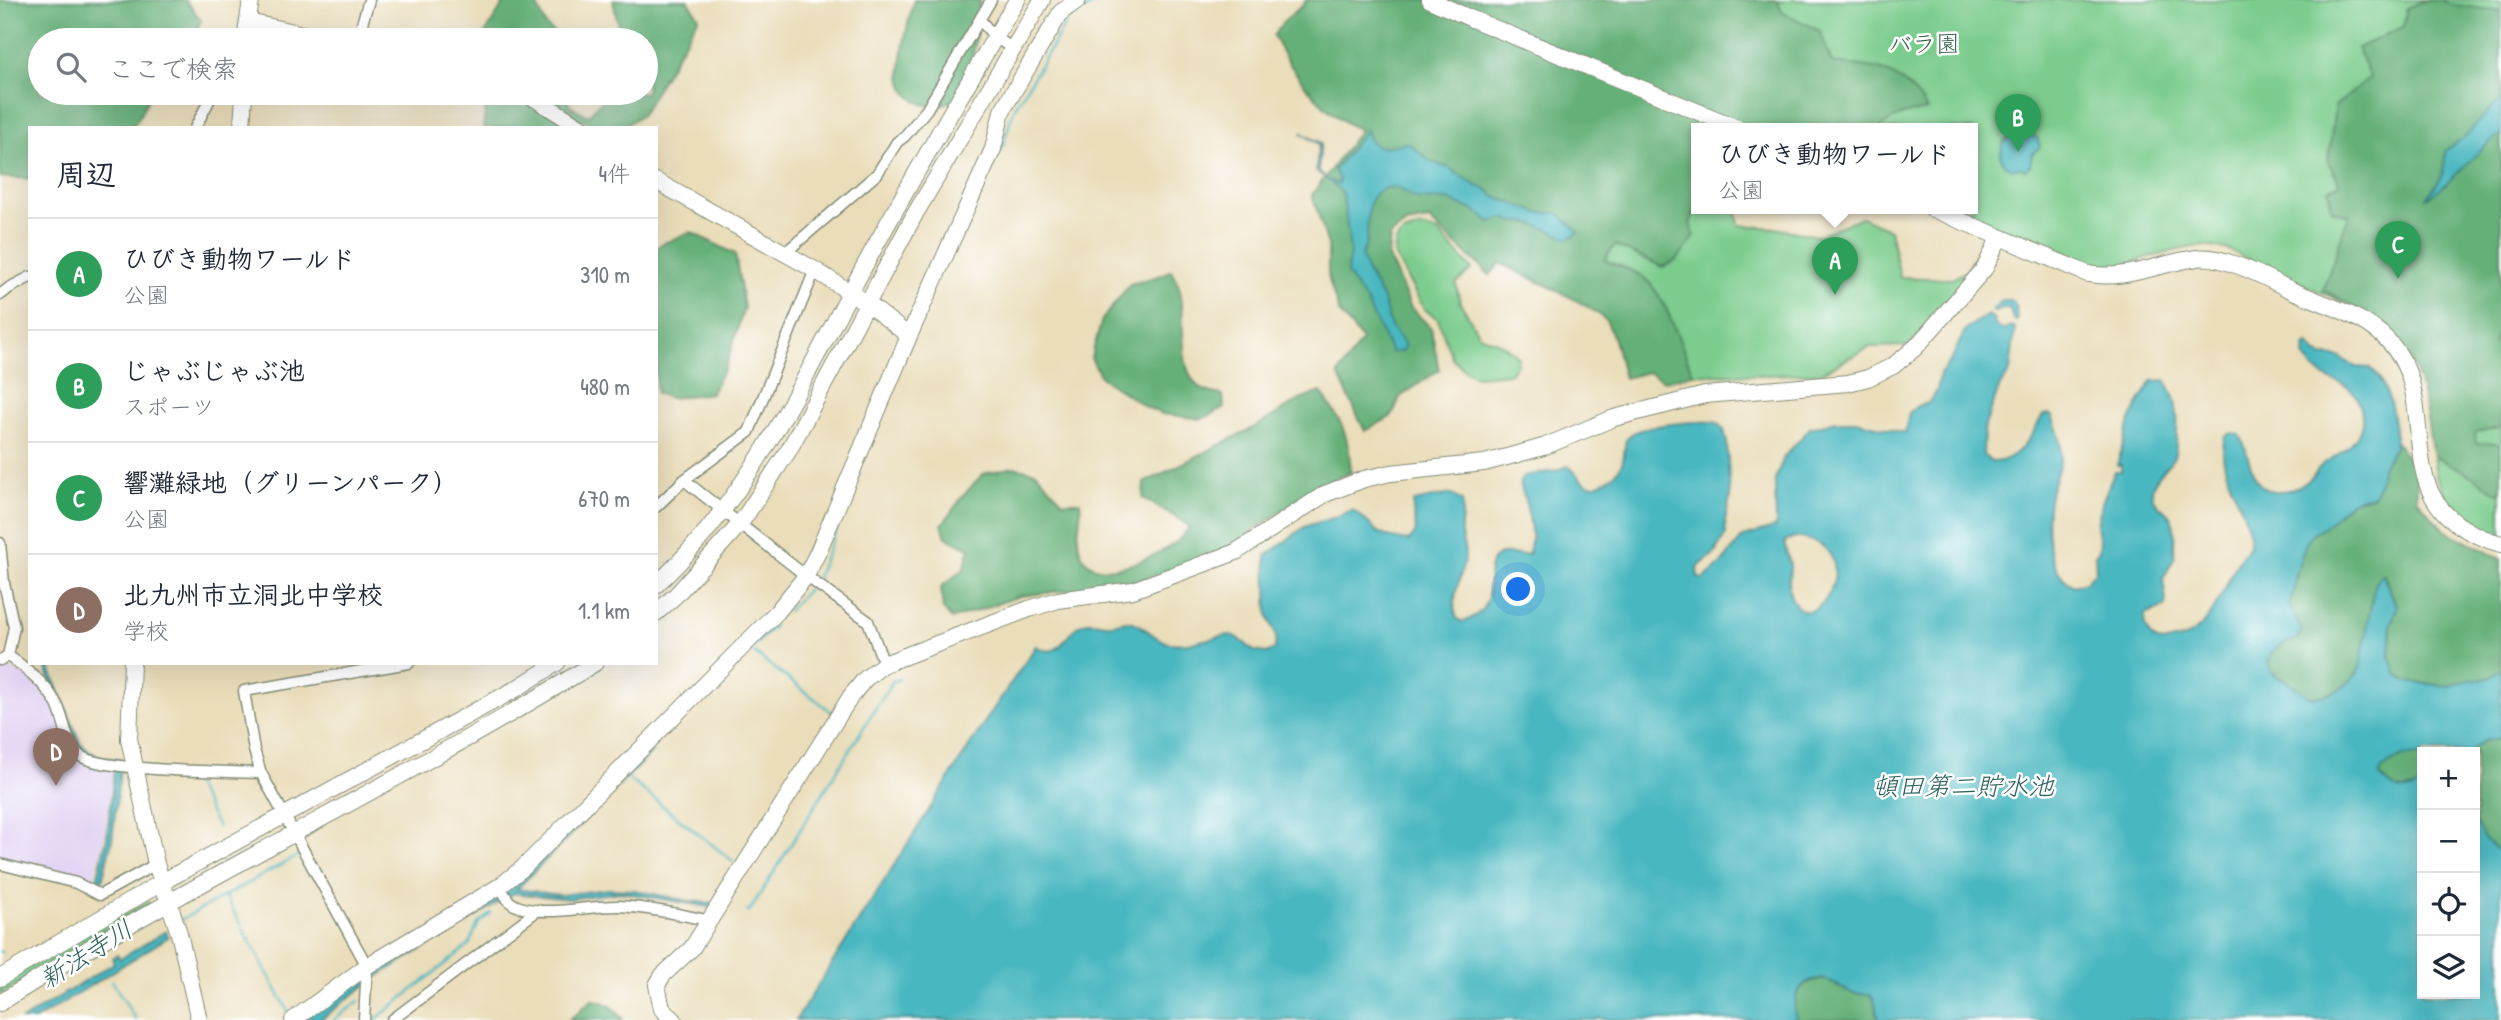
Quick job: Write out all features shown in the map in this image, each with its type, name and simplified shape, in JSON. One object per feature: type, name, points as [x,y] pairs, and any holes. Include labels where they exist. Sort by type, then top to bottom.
[{"type":"street","points":[[246,28],[251,0]]},
{"type":"street","points":[[361,28],[369,0]]},
{"type":"street","points":[[786,252],[877,174],[897,142],[927,109],[991,0]]},
{"type":"street","points":[[658,583],[723,511],[774,436],[898,203],[1017,0]]},
{"type":"street","points":[[658,611],[740,524],[789,450],[915,214],[1042,0]]},
{"type":"street","points":[[293,1020],[367,966],[500,886],[523,868],[777,612],[806,576],[909,335],[993,149],[1002,111],[1061,12],[1078,0]]},
{"type":"street","points":[[1430,0],[1725,123]]},
{"type":"street","points":[[980,20],[995,37],[1013,49]]},
{"type":"street","points":[[196,126],[207,105]]},
{"type":"street","points":[[242,126],[243,105]]},
{"type":"street","points":[[545,105],[579,126]]},
{"type":"street","points":[[658,182],[786,252],[868,304],[909,335]]},
{"type":"street","points":[[1944,214],[2088,274],[2106,277],[2199,257],[2234,264],[2361,321],[2382,335],[2396,351],[2406,370],[2413,390],[2422,467],[2428,490],[2441,510],[2457,526],[2501,544]]},
{"type":"street","points":[[674,1020],[662,1009],[657,985],[663,975],[691,948],[837,716],[865,678],[884,664],[1029,609],[1058,600],[1133,590],[1236,552],[1325,494],[1364,479],[1391,473],[1484,463],[1543,447],[1614,418],[1705,395],[1848,383],[1868,378],[1893,366],[1940,323],[1985,268],[1999,238]]},
{"type":"street","points":[[658,505],[684,480],[749,432],[815,270]]},
{"type":"street","points":[[0,296],[28,277]]},
{"type":"street","points":[[684,480],[868,621],[884,664]]},
{"type":"street","points":[[0,543],[4,583],[14,627],[4,658],[27,671],[55,701],[70,741],[78,754],[88,760],[136,768],[261,773]]},
{"type":"street","points":[[132,665],[129,739],[156,864],[170,902],[200,1020]]},
{"type":"street","points":[[364,1020],[367,966],[261,773],[254,750],[244,691],[397,665]]},
{"type":"street","points":[[0,978],[164,881],[514,690],[554,665]]},
{"type":"street","points":[[0,1003],[51,970],[170,902],[522,708],[592,665]]},
{"type":"street","points":[[0,864],[76,883],[100,895],[156,864]]},
{"type":"street","points":[[500,886],[510,903],[520,908],[538,910],[617,906],[670,911],[716,910]]},
{"type":"street","points":[[392,1020],[538,910]]},
{"type":"shaded area","points":[[6,667],[27,675],[51,700],[76,758],[113,771],[105,835],[93,885],[0,862],[0,669]]},
{"type":"green space","points":[[0,0],[185,0],[201,20],[198,28],[28,28],[28,105],[145,105],[133,126],[58,126],[46,123],[45,126],[28,126],[28,179],[0,177]]},
{"type":"green space","points":[[506,0],[534,0],[548,28],[488,28]]},
{"type":"green space","points":[[613,0],[688,0],[699,17],[658,87],[658,28],[619,28]]},
{"type":"green space","points":[[914,0],[980,0],[969,79],[959,95],[949,102],[927,105],[917,102],[903,86],[902,56]]},
{"type":"green space","points":[[1306,0],[1777,0],[1782,12],[1820,31],[1832,63],[1882,70],[1914,92],[1927,110],[1907,114],[1887,123],[1691,123],[1691,214],[1694,214],[1690,223],[1695,236],[1677,260],[1663,267],[1615,245],[1604,260],[1644,278],[1652,285],[1666,308],[1693,374],[1664,381],[1648,372],[1624,378],[1609,326],[1599,314],[1500,263],[1490,275],[1429,220],[1406,224],[1390,236],[1388,256],[1411,308],[1431,328],[1439,370],[1400,397],[1392,416],[1365,431],[1338,374],[1362,340],[1339,312],[1328,277],[1328,245],[1312,195],[1360,130],[1346,123],[1321,103],[1299,78],[1273,36],[1285,20]]},
{"type":"green space","name":"バラ園","points":[[1758,0],[2501,0],[2501,538],[2458,519],[2436,476],[2417,370],[2407,352],[2388,329],[2365,312],[2226,249],[2202,246],[2115,266],[2096,265],[2017,236],[1968,214],[1978,214],[1978,123],[1784,123]]},
{"type":"green space","points":[[2426,0],[2443,0],[2447,4],[2501,11],[2501,323],[2493,343],[2501,344],[2501,428],[2475,432],[2476,443],[2496,443],[2501,446],[2501,491],[2498,493],[2462,470],[2433,456],[2422,395],[2416,372],[2407,354],[2377,323],[2323,290],[2349,215],[2332,210],[2328,189],[2340,184],[2328,162],[2335,106],[2370,78],[2357,48],[2403,27],[2407,8]]},
{"type":"green space","points":[[486,105],[570,105],[588,116],[598,105],[647,105],[642,114],[625,126],[593,126],[585,120],[559,121],[558,126],[483,126]]},
{"type":"green space","points":[[1694,214],[1737,214],[1739,225],[1817,236],[1862,217],[1890,230],[1900,277],[1952,279],[1967,271],[1978,249],[1983,252],[1976,272],[1909,346],[1870,347],[1820,373],[1693,374],[1666,308],[1652,285],[1635,272],[1604,261],[1615,245],[1662,267]]},
{"type":"green space","points":[[1421,227],[1438,232],[1472,269],[1456,284],[1460,302],[1479,335],[1505,346],[1518,357],[1511,373],[1476,376],[1468,373],[1452,358],[1438,319],[1424,309],[1394,254],[1396,242],[1402,234]]},
{"type":"green space","points":[[691,232],[735,254],[744,308],[726,365],[711,393],[670,398],[658,394],[658,247]]},
{"type":"green space","points":[[1171,270],[1182,301],[1188,371],[1202,389],[1223,395],[1224,408],[1202,419],[1162,414],[1144,406],[1101,377],[1091,358],[1102,320],[1130,284]]},
{"type":"green space","points":[[1321,392],[1343,429],[1351,472],[1312,489],[1236,543],[1203,560],[1134,582],[1020,596],[952,619],[943,609],[941,587],[964,569],[970,548],[946,537],[942,525],[983,474],[1014,467],[1036,472],[1063,502],[1080,502],[1079,548],[1089,564],[1100,568],[1127,566],[1166,549],[1190,527],[1143,498],[1144,483],[1253,428],[1300,400]]},
{"type":"green space","points":[[2395,441],[2417,471],[2417,499],[2444,530],[2501,559],[2501,670],[2489,678],[2449,686],[2407,682],[2396,673],[2390,656],[2391,624],[2397,607],[2384,575],[2375,583],[2360,668],[2339,690],[2309,697],[2276,675],[2268,660],[2271,652],[2280,644],[2300,637],[2298,624],[2289,605],[2302,552],[2311,536],[2330,522],[2346,505],[2374,494],[2381,469],[2392,452]]},
{"type":"green space","points":[[2501,738],[2501,852],[2484,839],[2480,831],[2480,747],[2475,747],[2483,741]]},
{"type":"green space","points":[[2402,756],[2417,756],[2417,787],[2413,790],[2396,790],[2379,775],[2382,769]]},
{"type":"green space","points":[[148,902],[150,906],[0,995],[0,984],[66,944]]},
{"type":"green space","points":[[1816,980],[1829,980],[1846,991],[1869,994],[1874,1000],[1879,1020],[1796,1020],[1794,1007],[1799,990],[1803,985]]},
{"type":"green space","points":[[592,1000],[610,1006],[623,1020],[569,1020]]},
{"type":"water","points":[[2501,101],[2501,134],[2425,199],[2441,178],[2445,151],[2465,137],[2487,112]]},
{"type":"water","points":[[1366,130],[1373,144],[1377,146],[1408,143],[1431,162],[1449,168],[1488,190],[1495,197],[1539,213],[1558,213],[1578,232],[1569,239],[1526,222],[1513,222],[1505,218],[1490,222],[1475,211],[1448,200],[1417,199],[1395,187],[1382,189],[1374,195],[1370,203],[1367,236],[1361,255],[1367,272],[1382,297],[1391,327],[1405,348],[1400,352],[1391,352],[1366,301],[1347,274],[1350,251],[1343,195],[1338,187],[1328,180],[1339,184],[1334,170]]},
{"type":"water","points":[[1301,133],[1321,143],[1318,170],[1325,178],[1316,170],[1319,144]]},
{"type":"water","points":[[2032,134],[2038,139],[2040,147],[2032,154],[2030,166],[2025,170],[2019,167],[2012,169],[2005,165],[2000,156],[2004,142],[2011,137],[2024,138]]},
{"type":"water","points":[[2003,300],[2010,300],[2016,305],[2017,321],[2013,320],[2010,309],[2003,308],[1995,312],[1992,310]]},
{"type":"water","name":"頓田第二貯水池","points":[[1988,315],[1999,328],[2015,328],[2010,371],[2000,386],[1984,428],[1983,455],[1992,462],[2010,457],[2024,446],[2043,415],[2052,416],[2060,440],[2061,454],[2049,502],[2049,543],[2057,569],[2064,579],[2074,586],[2086,582],[2096,571],[2095,555],[2100,542],[2097,525],[2102,502],[2115,471],[2121,471],[2121,465],[2117,465],[2131,418],[2152,381],[2165,380],[2176,406],[2175,454],[2155,481],[2152,491],[2155,500],[2173,523],[2175,556],[2163,579],[2166,601],[2164,607],[2145,615],[2144,618],[2149,634],[2162,642],[2187,636],[2198,629],[2214,609],[2249,545],[2245,518],[2225,465],[2225,437],[2232,433],[2240,435],[2255,478],[2264,488],[2283,491],[2297,487],[2309,480],[2321,465],[2342,452],[2356,438],[2362,420],[2354,393],[2315,370],[2304,357],[2306,345],[2322,356],[2339,357],[2356,367],[2371,368],[2378,376],[2391,404],[2395,447],[2382,467],[2376,492],[2372,496],[2349,503],[2329,523],[2310,536],[2295,577],[2289,605],[2302,631],[2295,640],[2275,649],[2269,659],[2269,665],[2278,678],[2284,679],[2310,697],[2332,693],[2345,685],[2360,668],[2375,583],[2381,574],[2397,607],[2391,624],[2390,656],[2396,673],[2406,682],[2449,686],[2489,678],[2501,670],[2501,738],[2483,741],[2475,747],[2417,747],[2417,756],[2402,756],[2382,769],[2379,775],[2398,789],[2410,790],[2417,787],[2417,999],[2480,999],[2480,831],[2484,839],[2501,852],[2501,1020],[1879,1020],[1874,1000],[1869,994],[1852,993],[1822,979],[1807,983],[1797,994],[1796,1020],[796,1020],[986,720],[1036,646],[1053,650],[1081,624],[1127,621],[1134,622],[1170,643],[1230,635],[1237,637],[1254,651],[1266,653],[1275,649],[1276,636],[1268,615],[1266,556],[1306,526],[1352,510],[1381,534],[1408,541],[1416,527],[1414,502],[1450,494],[1462,501],[1461,534],[1465,555],[1455,595],[1455,611],[1457,619],[1463,622],[1476,616],[1483,608],[1489,590],[1491,563],[1496,557],[1503,554],[1528,554],[1531,528],[1520,482],[1524,476],[1568,466],[1584,482],[1596,485],[1619,470],[1627,439],[1637,431],[1684,423],[1716,422],[1724,430],[1727,442],[1730,499],[1725,521],[1726,534],[1715,553],[1697,568],[1698,578],[1703,579],[1720,565],[1743,537],[1774,528],[1775,480],[1784,457],[1810,428],[1837,421],[1856,421],[1905,433],[1909,413],[1917,406],[1928,403],[1937,391],[1940,374],[1951,360],[1966,329]],"holes":[[[1795,537],[1821,545],[1831,556],[1835,569],[1829,594],[1812,610],[1803,611],[1792,600],[1789,592],[1790,563],[1785,541]]]},
{"type":"water","points":[[45,665],[49,665],[80,743],[99,756],[121,760],[112,840],[100,889],[95,888],[107,838],[115,764],[85,754],[78,747]]},
{"type":"water","points":[[649,749],[652,752],[517,889],[560,895],[608,889],[634,890],[712,903],[711,907],[620,892],[569,899],[514,893],[375,978],[320,1020],[302,1020],[384,963],[494,898]]},
{"type":"water","points":[[166,931],[168,937],[35,1020],[22,1020],[114,963],[112,958],[117,955],[120,959]]},
{"type":"waterway","points":[[1001,151],[1014,109],[1069,18],[1103,0]]},
{"type":"waterway","points":[[817,577],[859,474]]},
{"type":"waterway","points":[[788,611],[809,588]]},
{"type":"waterway","points":[[672,728],[774,626]]},
{"type":"waterway","points":[[754,653],[832,712]]},
{"type":"waterway","points":[[747,911],[749,912],[892,682],[899,679]]},
{"type":"waterway","points":[[189,774],[218,827]]},
{"type":"waterway","points":[[630,780],[734,862]]},
{"type":"waterway","points":[[181,920],[301,854]]},
{"type":"waterway","points":[[225,896],[288,1011]]},
{"type":"waterway","points":[[375,1020],[469,945],[478,924],[491,913]]},
{"type":"waterway","points":[[112,981],[136,1020]]},
{"type":"waterway","points":[[334,1020],[359,1001]]},
{"type":"waterway","points":[[370,1006],[371,1020]]},
{"type":"place","name":"じゃぶじゃぶ池","points":[[2018,152]]},
{"type":"place","name":"響灘緑地（グリーンパーク）","points":[[2398,279]]},
{"type":"place","name":"ひびき動物ワールド","points":[[1835,295]]},
{"type":"place","name":"北九州市立洞北中学校","points":[[56,786]]},
{"type":"water label","name":"新法寺川","points":[[86,954]]}]
